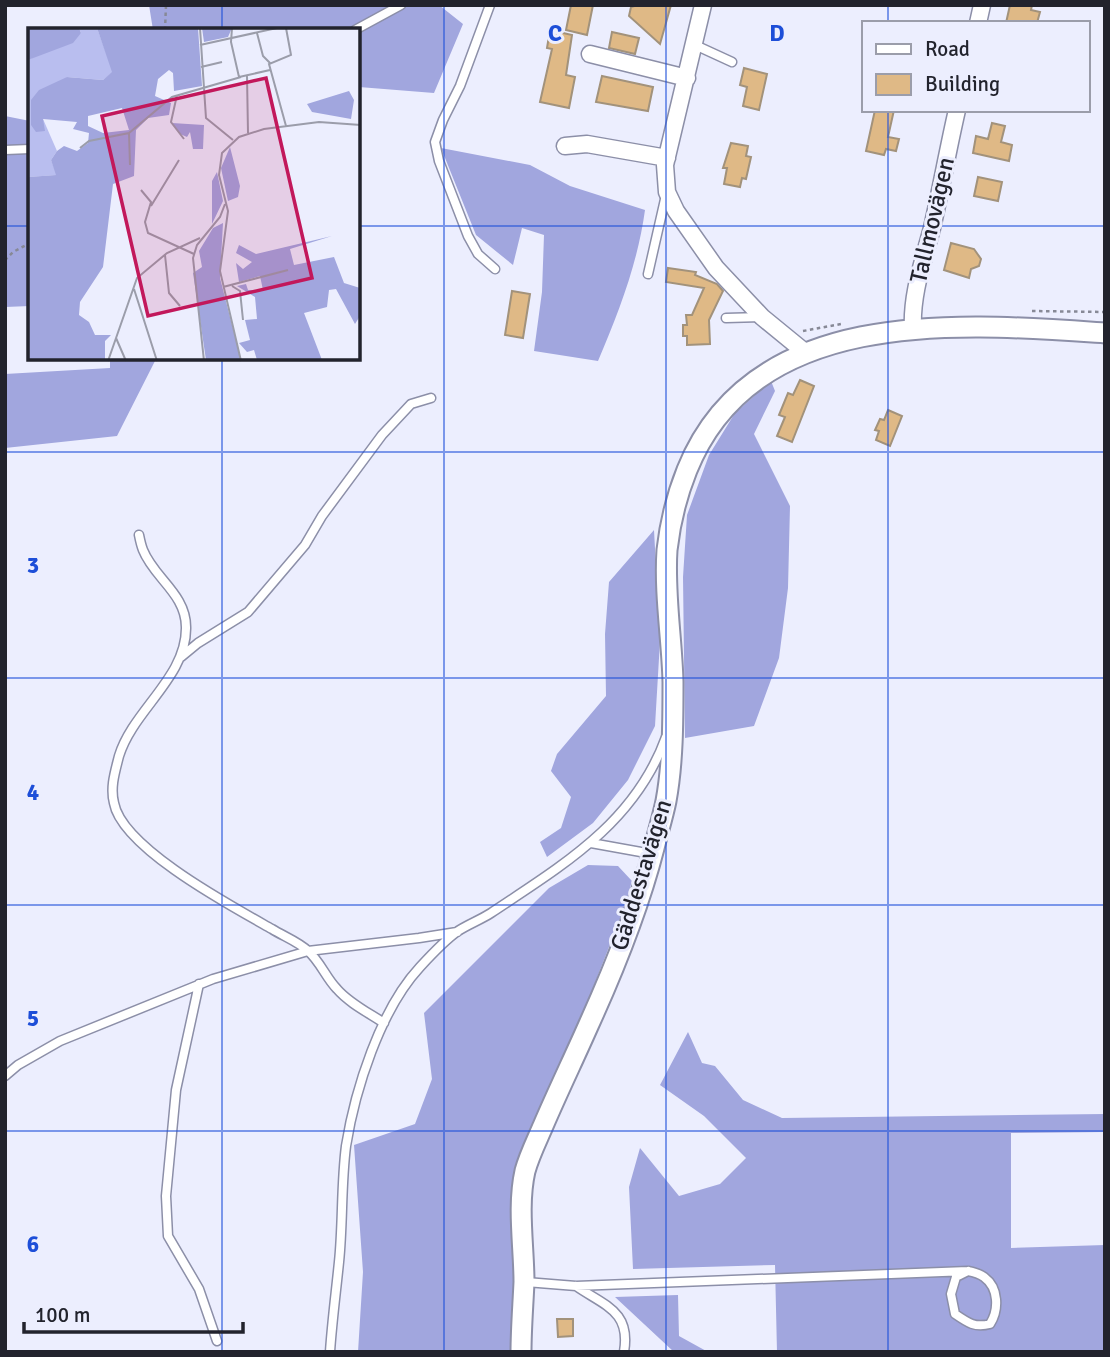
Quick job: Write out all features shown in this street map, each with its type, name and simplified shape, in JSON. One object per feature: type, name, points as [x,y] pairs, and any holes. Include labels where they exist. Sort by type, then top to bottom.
[{"type":"street","points":[[704,5],[665,165],[667,192],[676,211],[716,268],[762,317],[806,353]]},
{"type":"street","points":[[590,54],[687,78]]},
{"type":"street","name":"Tallmovägen","points":[[913,330],[912,311],[918,277],[957,112]]},
{"type":"street","points":[[565,146],[587,144],[667,158]]},
{"type":"street","name":"Gäddestavägen","points":[[521,1352],[525,1171],[603,991],[652,854],[666,802],[673,682],[667,552],[672,519],[696,449],[717,415],[741,391],[773,368],[806,353],[849,340],[913,330],[986,327],[1105,333]]},
{"type":"lane","points":[[359,28],[401,5]]},
{"type":"lane","points":[[490,5],[460,86],[437,132],[435,142],[439,161],[468,236],[478,254],[495,270]]},
{"type":"lane","points":[[695,45],[732,62]]},
{"type":"lane","points":[[5,150],[28,149]]},
{"type":"lane","points":[[648,274],[667,192]]},
{"type":"lane","points":[[726,318],[762,317]]},
{"type":"lane","points":[[384,1023],[338,990],[308,951],[213,895],[150,851],[123,825],[114,804],[113,779],[122,746],[179,659],[198,643],[248,612],[305,545],[382,435],[411,404],[431,398]]},
{"type":"lane","points":[[139,535],[142,550],[154,570],[178,596],[187,625],[179,659]]},
{"type":"lane","points":[[330,1352],[340,1261],[346,1147],[359,1091],[384,1023],[418,969],[457,932],[482,919],[567,863],[610,826],[635,795],[663,745],[672,721]]},
{"type":"lane","points":[[591,843],[652,854]]},
{"type":"lane","points":[[5,1076],[18,1065],[60,1041],[199,984],[308,951],[457,932]]},
{"type":"lane","points":[[199,984],[176,1090],[166,1196],[168,1236],[199,1289],[217,1341]]},
{"type":"lane","points":[[524,1282],[576,1286],[968,1271],[985,1277],[994,1290],[998,1303],[990,1324],[978,1327],[955,1314],[951,1294],[956,1278],[968,1271]]},
{"type":"lane","points":[[576,1286],[619,1315],[625,1328],[624,1352]]},
{"type":"path","points":[[165,28],[166,7],[171,5]]},
{"type":"path","points":[[5,260],[28,244]]},
{"type":"shaded area","points":[[149,5],[439,5],[463,24],[434,93],[360,87],[360,28],[153,28]]},
{"type":"shaded area","points":[[5,116],[28,121],[28,306],[5,307]]},
{"type":"shaded area","points":[[441,148],[530,165],[570,186],[645,210],[627,287],[598,361],[534,351],[542,292],[544,235],[522,228],[513,265],[476,235]]},
{"type":"shaded area","points":[[110,360],[155,360],[117,436],[5,448],[5,374],[110,368]]},
{"type":"shaded area","points":[[771,381],[775,391],[754,434],[790,506],[788,588],[779,658],[754,726],[685,738],[683,577],[687,515],[709,455],[735,413]]},
{"type":"shaded area","points":[[654,530],[660,641],[655,726],[628,780],[593,823],[547,857],[540,842],[561,828],[571,797],[551,771],[557,754],[606,696],[605,634],[609,582]]},
{"type":"shaded area","points":[[588,865],[618,866],[632,881],[625,906],[566,1057],[515,1215],[513,1352],[358,1352],[363,1272],[354,1145],[415,1124],[432,1079],[424,1013],[549,888]]},
{"type":"shaded area","points":[[688,1032],[702,1063],[715,1066],[743,1100],[782,1118],[1105,1114],[1105,1132],[1011,1133],[1011,1248],[1105,1245],[1105,1352],[777,1352],[775,1265],[633,1269],[629,1187],[640,1148],[679,1196],[720,1184],[746,1158],[704,1116],[660,1085]]},
{"type":"shaded area","points":[[678,1295],[679,1336],[708,1352],[674,1352],[615,1297]]},
{"type":"building","points":[[571,5],[593,5],[587,35],[566,30]]},
{"type":"building","points":[[671,5],[660,44],[629,16],[631,7]]},
{"type":"building","points":[[1010,5],[1032,5],[1031,10],[1040,12],[1038,21],[1006,21]]},
{"type":"building","points":[[550,30],[572,35],[566,75],[575,77],[569,108],[540,102],[552,49],[547,48]]},
{"type":"building","points":[[612,32],[639,38],[635,54],[609,48]]},
{"type":"building","points":[[744,68],[767,74],[759,110],[743,106],[747,87],[740,85]]},
{"type":"building","points":[[602,76],[653,87],[648,111],[596,102]]},
{"type":"building","points":[[875,112],[894,112],[888,137],[899,139],[896,151],[886,149],[884,155],[866,151]]},
{"type":"building","points":[[992,123],[1005,126],[1001,142],[1012,145],[1009,161],[973,153],[976,136],[988,139]]},
{"type":"building","points":[[731,143],[748,146],[746,156],[751,157],[746,179],[742,178],[740,187],[724,184],[727,168],[723,168]]},
{"type":"building","points":[[978,177],[1002,182],[998,201],[974,196]]},
{"type":"building","points":[[951,243],[974,249],[981,259],[979,266],[971,269],[969,278],[944,270]]},
{"type":"building","points":[[668,268],[696,272],[695,275],[717,284],[723,291],[709,320],[710,344],[687,345],[687,336],[683,336],[683,325],[687,325],[686,315],[692,315],[704,288],[666,282]]},
{"type":"building","points":[[512,291],[530,294],[523,338],[505,335]]},
{"type":"building","points":[[800,380],[814,386],[792,442],[777,436],[785,417],[779,415],[788,393],[793,395]]},
{"type":"building","points":[[888,410],[902,416],[890,446],[876,440],[879,431],[875,430]]},
{"type":"building","points":[[557,1319],[573,1319],[573,1336],[558,1337]]}]
